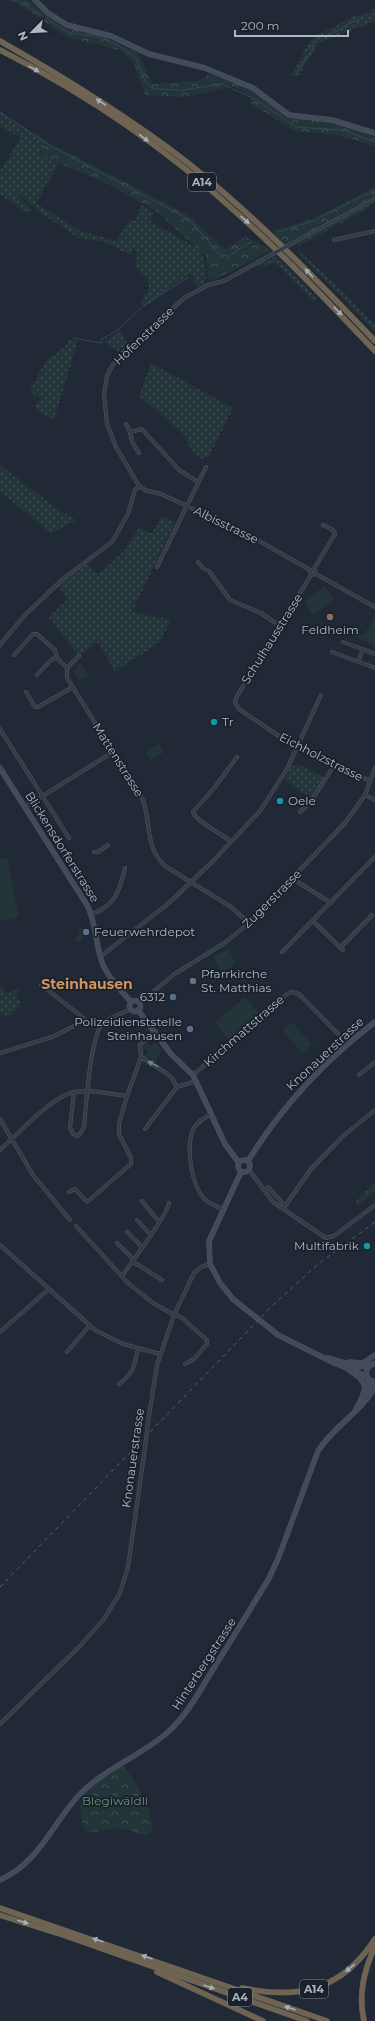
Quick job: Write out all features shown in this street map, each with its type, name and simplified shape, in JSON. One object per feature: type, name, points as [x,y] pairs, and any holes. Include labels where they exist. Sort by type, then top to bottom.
[{"type":"highway","name":"A14","points":[[0,42],[48,69],[128,120],[207,179],[281,245],[375,341]]},
{"type":"highway","name":"A14","points":[[0,50],[95,105],[144,138],[191,173],[276,249],[375,351]]},
{"type":"highway","name":"A4","points":[[0,1908],[173,1966],[327,2021]]},
{"type":"highway","name":"A4","points":[[0,1915],[104,1949],[170,1975],[307,2021]]},
{"type":"highway","name":"A14","points":[[218,1982],[276,1994],[308,1991],[330,1982],[349,1970],[362,1958],[375,1939]]},
{"type":"highway","points":[[364,2021],[362,1987],[367,1966],[375,1946]]},
{"type":"highway","points":[[170,1975],[263,2021]]},
{"type":"street","points":[[35,0],[48,13],[67,26],[111,36],[149,54],[205,68],[253,88],[289,116],[332,120],[375,133]]},
{"type":"street","name":"Höfenstrasse","points":[[139,486],[116,447],[107,424],[104,394],[107,376],[112,366],[122,354],[184,298],[208,285],[224,281],[375,199]]},
{"type":"street","points":[[334,240],[375,231]]},
{"type":"street","points":[[126,424],[130,432],[132,442],[139,453]]},
{"type":"street","points":[[130,432],[142,429],[145,431],[180,470],[198,482]]},
{"type":"street","points":[[157,567],[186,505],[206,467]]},
{"type":"street","points":[[0,645],[24,616],[64,578],[112,542],[122,527],[136,490],[139,486]]},
{"type":"street","name":"Albisstrasse","points":[[139,486],[186,505],[247,534],[312,570]]},
{"type":"street","points":[[316,574],[311,575],[312,570],[335,534],[333,530],[323,525]]},
{"type":"street","points":[[198,562],[204,570],[210,571],[230,600],[261,613],[280,626]]},
{"type":"street","points":[[312,570],[316,574],[375,608]]},
{"type":"street","name":"Schulhausstrasse","points":[[235,703],[236,698],[311,575]]},
{"type":"street","points":[[14,655],[33,634],[36,634],[55,650],[57,658],[67,668],[79,656]]},
{"type":"street","points":[[343,642],[375,654]]},
{"type":"street","points":[[358,662],[363,649]]},
{"type":"street","points":[[332,652],[375,668]]},
{"type":"street","points":[[37,675],[52,659],[57,658]]},
{"type":"street","name":"Mattenstrasse","points":[[67,668],[67,678],[143,800],[146,810],[150,844],[156,857],[165,866],[190,883],[231,907],[249,923]]},
{"type":"street","points":[[26,692],[35,706],[38,707],[73,687]]},
{"type":"street","points":[[101,956],[152,918],[190,883],[231,842],[266,803],[288,769],[321,695]]},
{"type":"street","name":"Eichholzstrasse","points":[[235,703],[239,709],[297,747],[370,781]]},
{"type":"street","points":[[0,729],[69,838]]},
{"type":"street","points":[[25,807],[113,752]]},
{"type":"street","points":[[231,842],[224,835],[198,819],[193,812],[215,787],[237,757]]},
{"type":"street","points":[[300,812],[303,811],[312,800],[335,764]]},
{"type":"street","name":"Blickensdorferstrasse","points":[[0,768],[92,914],[101,956],[112,978],[131,1002]]},
{"type":"street","name":"Zugerstrasse","points":[[140,1003],[173,976],[226,942],[249,923],[293,879],[345,823],[365,795],[375,768]]},
{"type":"street","points":[[365,795],[375,800]]},
{"type":"street","points":[[94,852],[98,852],[108,845]]},
{"type":"street","points":[[282,952],[375,857]]},
{"type":"street","points":[[92,914],[102,909],[117,895],[125,868]]},
{"type":"street","points":[[293,879],[331,903]]},
{"type":"street","points":[[313,921],[342,949],[372,915]]},
{"type":"street","points":[[41,985],[86,1020],[100,1027]]},
{"type":"street","name":"Kirchmattstrasse","points":[[193,1075],[287,994],[292,992],[299,994],[348,1044]]},
{"type":"street","points":[[131,1009],[131,1002],[136,1000],[140,1003],[138,1010]]},
{"type":"street","points":[[74,1092],[70,1127],[73,1134],[77,1136],[82,1132],[94,1048],[100,1027],[104,1022],[131,1009],[134,1011],[138,1010]]},
{"type":"street","points":[[138,1010],[171,1054],[193,1075],[225,1144],[239,1163],[238,1168],[241,1172]]},
{"type":"street","points":[[0,1053],[52,1037],[86,1020]]},
{"type":"street","name":"Knonauerstrasse","points":[[248,1161],[262,1138],[286,1105],[320,1070],[375,1022]]},
{"type":"street","points":[[69,1192],[75,1189],[87,1202],[129,1166],[131,1158],[118,1131],[127,1096],[142,1058],[140,1045],[154,1032]]},
{"type":"street","points":[[142,1058],[166,1073],[177,1087]]},
{"type":"street","points":[[359,1075],[375,1062]]},
{"type":"street","points":[[145,1129],[177,1087],[196,1081]]},
{"type":"street","points":[[0,1150],[58,1099],[74,1092],[87,1090],[127,1096]]},
{"type":"street","points":[[283,1209],[312,1168],[343,1136],[375,1110]]},
{"type":"street","points":[[211,1114],[203,1118],[194,1128],[190,1163],[202,1195],[206,1201],[223,1210]]},
{"type":"street","points":[[0,1120],[33,1174],[70,1220]]},
{"type":"street","points":[[239,1163],[243,1160],[248,1161],[251,1166],[250,1170],[270,1199],[321,1235],[329,1238],[334,1236],[375,1205]]},
{"type":"street","points":[[241,1172],[250,1170]]},
{"type":"street","points":[[241,1172],[209,1238],[208,1249],[210,1264],[225,1290],[257,1319],[287,1340],[366,1376],[373,1382]]},
{"type":"street","points":[[264,1190],[268,1187],[285,1206]]},
{"type":"street","points":[[142,1201],[159,1222]]},
{"type":"street","points":[[122,1276],[159,1222],[169,1206],[168,1203]]},
{"type":"street","points":[[137,1220],[150,1234]]},
{"type":"street","points":[[76,1226],[122,1276],[145,1297],[174,1315],[182,1318],[207,1340],[207,1344],[194,1359],[185,1364]]},
{"type":"street","points":[[127,1232],[142,1247]]},
{"type":"street","points":[[117,1243],[133,1260],[162,1280]]},
{"type":"street","points":[[0,1245],[89,1326],[116,1342],[160,1354]]},
{"type":"street","name":"Knonauerstrasse","points":[[0,1724],[80,1646],[104,1620],[120,1594],[128,1567],[148,1422],[160,1354],[174,1315],[194,1273],[201,1267],[210,1264]]},
{"type":"street","points":[[0,1332],[49,1289]]},
{"type":"street","points":[[67,1352],[89,1326]]},
{"type":"street","points":[[119,1384],[129,1376],[132,1371],[138,1348]]},
{"type":"street","points":[[337,1362],[358,1364],[369,1361],[375,1355]]},
{"type":"street","points":[[337,1362],[358,1367],[373,1363]]},
{"type":"street","points":[[337,1362],[357,1376],[364,1384],[365,1392],[352,1416]]},
{"type":"street","points":[[366,1376],[366,1370],[373,1363]]},
{"type":"street","name":"Hinterbergstrasse","points":[[360,1408],[373,1382]]},
{"type":"street","name":"Hinterbergstrasse","points":[[0,1880],[19,1869],[34,1856],[71,1804],[87,1787],[107,1771],[158,1740],[184,1714],[268,1580],[278,1559],[318,1451],[329,1436],[360,1408],[375,1387]]},
{"type":"green space","points":[[6,0],[28,0],[59,24],[97,33],[138,53],[152,84],[198,81],[210,74],[246,86],[275,105],[288,117],[336,122],[375,137],[375,148],[371,145],[338,135],[294,131],[250,103],[250,95],[229,85],[224,89],[183,97],[145,95],[133,62],[120,50],[69,38],[17,3]]},
{"type":"green space","points":[[375,7],[375,21],[319,43],[298,76],[291,76],[311,39],[353,16],[366,14]]},
{"type":"green space","points":[[0,112],[46,141],[40,155],[59,163],[36,203],[80,231],[116,241],[130,219],[135,221],[141,205],[155,213],[150,221],[200,250],[205,263],[206,277],[204,284],[199,287],[194,281],[193,276],[189,274],[143,308],[143,297],[149,287],[144,276],[135,266],[137,256],[134,247],[130,255],[105,242],[79,238],[44,215],[14,191],[32,210],[28,214],[0,194],[0,171],[21,137],[0,127]]},
{"type":"green space","points":[[46,141],[188,215],[225,249],[245,237],[272,250],[216,279],[209,280],[206,256],[155,210],[106,183],[40,155]]},
{"type":"green space","points":[[375,187],[375,197],[284,245],[273,231],[312,219]]},
{"type":"green space","points":[[369,205],[370,207],[299,246],[297,244]]},
{"type":"green space","points":[[299,251],[342,291],[375,325],[375,332],[297,252]]},
{"type":"green space","points":[[276,256],[318,299],[314,302],[278,265],[272,264],[259,267],[259,264]]},
{"type":"green space","points":[[121,331],[127,345],[120,352],[103,342]]},
{"type":"green space","points":[[70,339],[78,340],[54,420],[36,410],[36,404],[42,399],[33,394],[30,389],[47,360],[65,347]]},
{"type":"green space","points":[[151,363],[233,408],[209,456],[202,459],[193,452],[183,434],[139,396]]},
{"type":"green space","points":[[0,465],[59,510],[76,520],[51,534],[0,491]]},
{"type":"green space","points":[[162,516],[175,522],[132,612],[171,620],[159,643],[115,671],[98,642],[79,656],[49,617],[68,599],[57,585],[86,562],[98,574],[123,552],[139,528],[152,533]]},
{"type":"green space","points":[[324,586],[334,599],[314,615],[304,602]]},
{"type":"green space","points":[[375,617],[375,647],[349,632],[351,629],[363,636]]},
{"type":"green space","points":[[80,663],[88,675],[78,681],[74,672]]},
{"type":"green space","points":[[159,744],[164,752],[151,760],[146,752]]},
{"type":"green space","points":[[297,763],[325,778],[311,798],[285,780],[292,765],[296,766]]},
{"type":"green space","points":[[7,857],[19,917],[0,921],[0,859]]},
{"type":"green space","points":[[87,927],[89,936],[81,938],[82,941],[76,943],[75,938],[80,933],[79,928]]},
{"type":"green space","points":[[228,949],[236,963],[224,972],[221,971],[213,957]]},
{"type":"green space","points":[[0,985],[7,994],[17,989],[19,992],[16,994],[21,1003],[10,1016],[0,1015]]},
{"type":"green space","points":[[245,997],[259,1013],[228,1039],[215,1023]]},
{"type":"green space","points":[[292,1022],[312,1045],[302,1053],[282,1030]]},
{"type":"green space","points":[[155,1042],[162,1050],[155,1064],[152,1064],[154,1061],[148,1056],[147,1058],[145,1056],[148,1052],[144,1049],[143,1051],[142,1048],[147,1043],[151,1046]]},
{"type":"green space","points":[[375,1183],[375,1191],[359,1204],[356,1202],[361,1195]]},
{"type":"green space","name":"Blegiwäldli","points":[[123,1766],[139,1788],[148,1808],[152,1826],[150,1834],[141,1834],[125,1829],[111,1829],[87,1833],[81,1815],[80,1804],[82,1796],[100,1779]]},
{"type":"waterway","points":[[14,0],[22,3],[69,33],[94,36],[114,43],[130,53],[136,58],[145,81],[154,89],[183,90],[222,84],[255,99],[296,127],[342,130],[375,142]]},
{"type":"waterway","points":[[296,74],[312,50],[314,43],[321,37],[330,35],[354,21],[362,19]]},
{"type":"waterway","points":[[0,112],[49,145],[190,220],[218,253],[224,256],[227,255]]},
{"type":"waterway","points":[[278,232],[313,221],[375,190]]},
{"type":"waterway","points":[[231,255],[252,242]]},
{"type":"waterway","points":[[218,258],[222,255]]},
{"type":"waterway","points":[[144,305],[189,277]]},
{"type":"waterway","points":[[73,338],[101,343],[102,339],[118,330],[141,308]]},
{"type":"railway","points":[[0,1587],[272,1306],[318,1264],[375,1222]]},
{"type":"place","name":"Feldheim","points":[[330,617]]},
{"type":"place","name":"Tr","points":[[214,722]]},
{"type":"place","name":"Oele","points":[[280,801]]},
{"type":"place","name":"Feuerwehrdepot","points":[[86,932]]},
{"type":"place","name":"Pfarrkirche St. Matthias","points":[[193,981]]},
{"type":"place","name":"6312","points":[[173,997]]},
{"type":"place","name":"Polizeidienststelle Steinhausen","points":[[190,1029]]},
{"type":"place","name":"Multifabrik","points":[[367,1246]]},
{"type":"district","name":"Steinhausen","points":[[87,984]]}]
